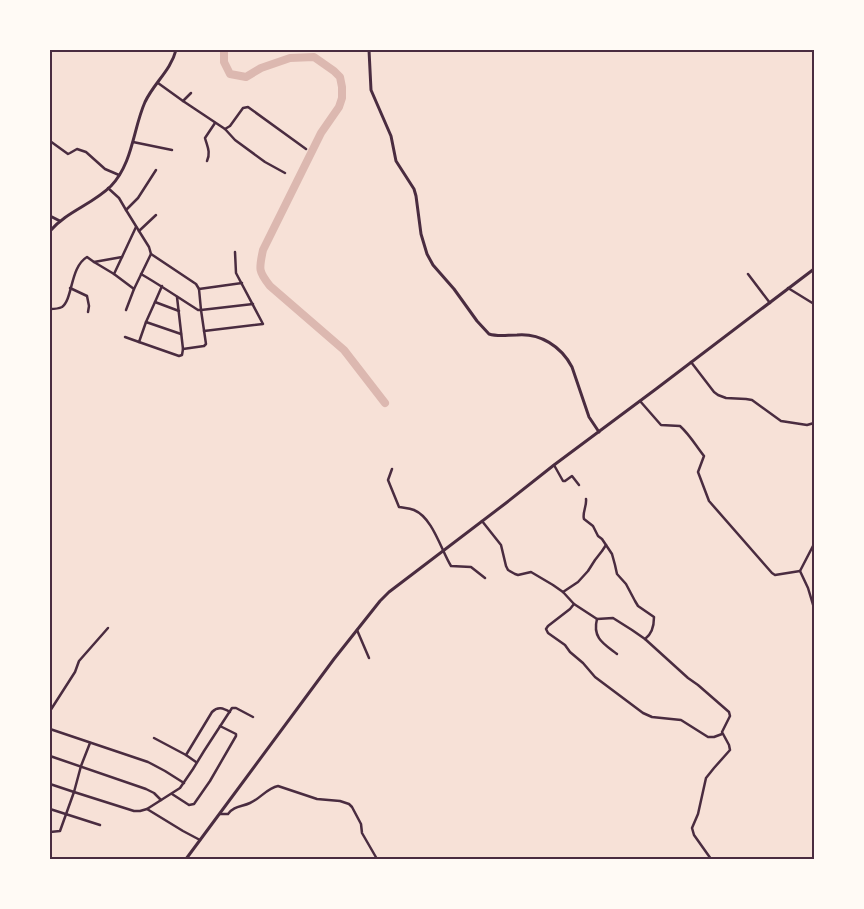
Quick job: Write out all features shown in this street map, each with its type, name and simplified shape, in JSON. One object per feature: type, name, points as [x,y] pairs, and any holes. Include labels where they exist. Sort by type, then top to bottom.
[{"type":"street","points":[[50,231],[60,221],[113,184],[125,164],[146,101],[169,67],[176,50]]},
{"type":"street","points":[[368,50],[371,90],[390,132],[396,161],[414,189],[421,234],[429,258],[489,334],[502,336],[521,334],[536,337],[549,341],[558,348],[572,367],[589,417],[599,432]]},
{"type":"street","points":[[158,83],[225,129],[235,140],[265,162],[285,173]]},
{"type":"street","points":[[183,101],[191,93]]},
{"type":"street","points":[[225,129],[230,126],[243,108],[248,107],[306,149]]},
{"type":"street","points":[[207,160],[209,156],[205,138],[215,123]]},
{"type":"street","points":[[50,141],[68,154],[77,149],[86,152],[101,166],[119,175]]},
{"type":"street","points":[[133,142],[172,150]]},
{"type":"street","points":[[126,210],[138,198],[156,170]]},
{"type":"street","points":[[108,188],[119,198],[149,247],[150,254],[126,310]]},
{"type":"street","points":[[139,230],[156,215]]},
{"type":"street","points":[[50,216],[60,221]]},
{"type":"street","points":[[114,274],[136,227]]},
{"type":"street","points":[[204,331],[263,324],[236,273],[235,252]]},
{"type":"street","points":[[150,254],[196,284],[199,289],[205,345],[184,349]]},
{"type":"street","points":[[50,309],[60,308],[66,303],[79,264],[88,257],[134,289]]},
{"type":"street","points":[[94,262],[122,257]]},
{"type":"street","points":[[186,859],[334,659],[380,601],[554,465],[814,269]]},
{"type":"street","points":[[141,274],[178,298],[201,310],[253,304]]},
{"type":"street","points":[[748,274],[770,303]]},
{"type":"street","points":[[199,289],[242,284]]},
{"type":"street","points":[[139,342],[162,286]]},
{"type":"street","points":[[70,288],[87,296],[88,312]]},
{"type":"street","points":[[788,288],[814,304]]},
{"type":"street","points":[[125,337],[180,356],[182,355],[184,349],[178,298]]},
{"type":"street","points":[[154,302],[179,311]]},
{"type":"street","points":[[146,322],[182,334]]},
{"type":"street","points":[[691,362],[718,395],[726,398],[752,400],[778,420],[784,422],[807,426],[814,423]]},
{"type":"street","points":[[640,401],[661,425],[680,426],[691,436],[696,447],[704,456],[698,472],[709,501],[772,573],[775,575],[800,571]]},
{"type":"street","points":[[554,465],[563,481],[572,476],[579,485]]},
{"type":"street","points":[[392,469],[388,480],[398,507],[416,510],[423,516],[451,566],[472,567],[485,578]]},
{"type":"street","points":[[586,499],[584,519],[593,526],[612,554],[617,574],[626,584],[638,606],[654,616],[651,632],[645,638]]},
{"type":"street","points":[[482,521],[500,545],[506,566],[511,573],[518,575],[531,572],[563,592],[574,604],[598,619],[613,618],[645,638],[688,678],[729,712],[730,716],[722,730],[722,734]]},
{"type":"street","points":[[800,571],[814,544]]},
{"type":"street","points":[[563,592],[578,582],[588,572],[606,545]]},
{"type":"street","points":[[800,571],[814,608]]},
{"type":"street","points":[[574,604],[548,626],[546,631],[565,645],[595,677],[643,713],[652,717],[681,720],[708,737],[722,734]]},
{"type":"street","points":[[598,619],[596,630],[598,636],[602,642],[617,654]]},
{"type":"street","points":[[50,711],[75,672],[79,661],[108,628]]},
{"type":"street","points":[[357,630],[369,658]]},
{"type":"street","points":[[186,755],[212,712],[218,708],[228,711]]},
{"type":"street","points":[[50,784],[134,811],[147,809],[180,788],[228,711],[236,708],[253,717]]},
{"type":"street","points":[[172,794],[189,805],[194,804],[236,736],[236,734],[220,726]]},
{"type":"street","points":[[50,729],[148,762],[184,783]]},
{"type":"street","points":[[711,859],[692,828],[698,814],[706,778],[730,750],[730,745],[722,734]]},
{"type":"street","points":[[154,738],[197,762]]},
{"type":"street","points":[[50,832],[60,831],[90,743]]},
{"type":"street","points":[[50,756],[146,789],[161,800]]},
{"type":"street","points":[[219,814],[228,814],[234,807],[249,804],[273,787],[278,786],[317,799],[346,802],[352,806],[361,824],[362,833],[378,859]]},
{"type":"street","points":[[50,809],[100,825]]},
{"type":"street","points":[[147,809],[183,832],[200,840]]},
{"type":"waterway","points":[[224,50],[224,62],[230,74],[246,77],[261,68],[290,58],[314,57],[340,77],[342,98],[339,107],[321,133],[263,250],[260,270],[270,286],[344,350],[385,403]]}]
